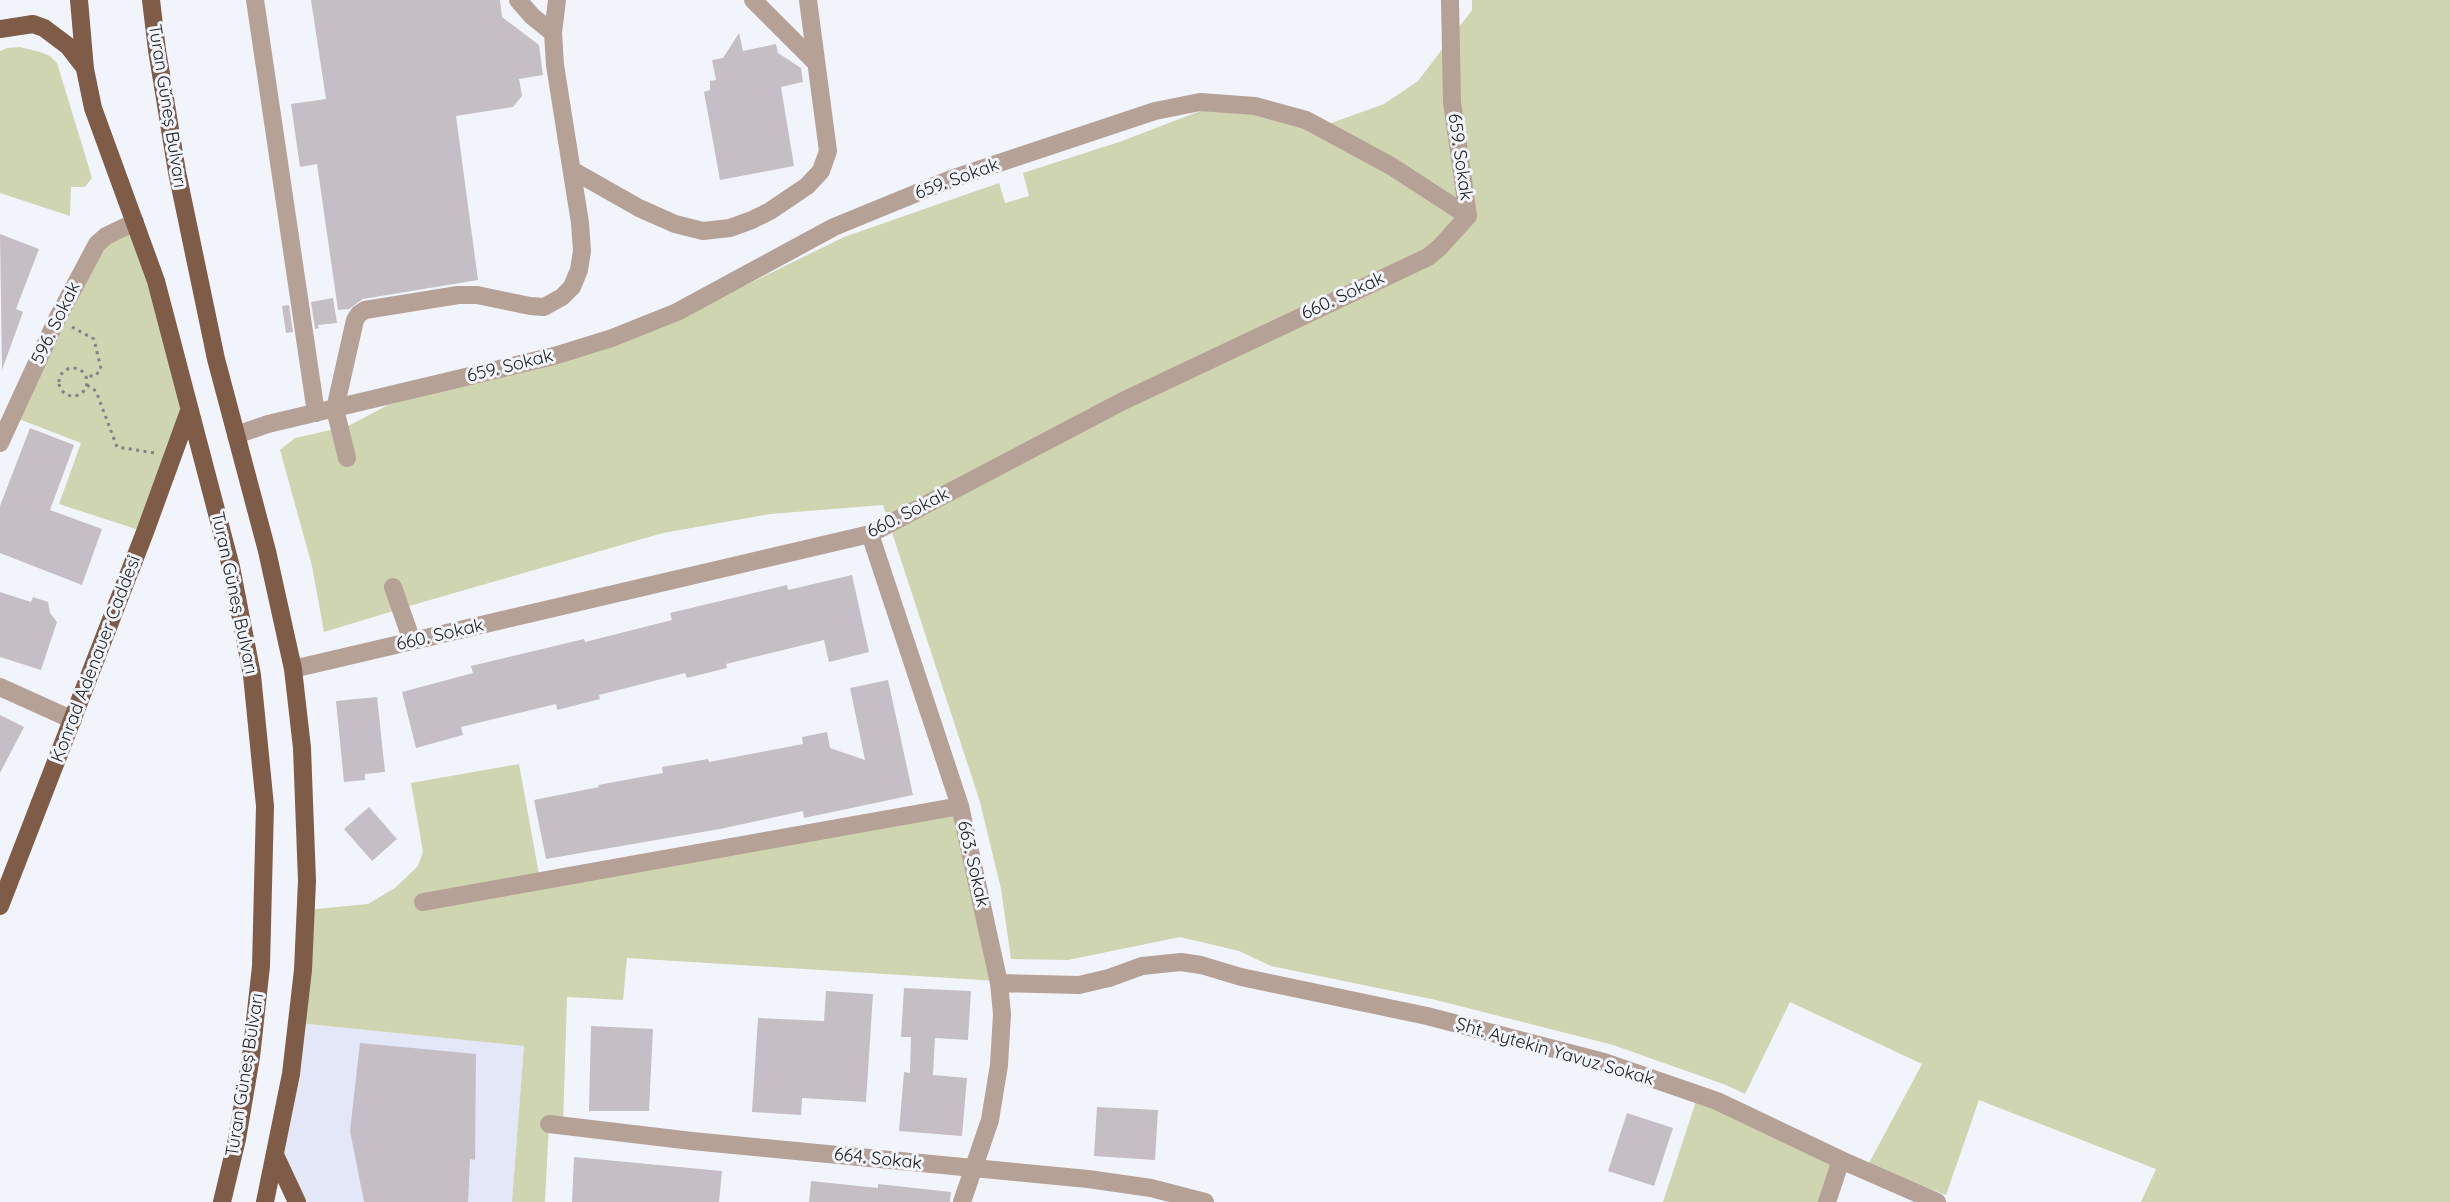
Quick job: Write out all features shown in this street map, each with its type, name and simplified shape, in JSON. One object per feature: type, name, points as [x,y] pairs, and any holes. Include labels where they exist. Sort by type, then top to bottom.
[{"type":"main road","name":"Turan Güneş Bulvarı","points":[[79,0],[85,69],[93,108],[156,281],[231,567],[252,675],[265,806],[260,978],[249,1069],[237,1139],[222,1202]]},
{"type":"main road","name":"Turan Güneş Bulvarı","points":[[151,0],[177,172],[214,347],[267,551],[293,669],[303,759],[306,910],[298,1023],[276,1157],[265,1202]]},
{"type":"main road","points":[[0,29],[33,24],[44,28],[63,41],[85,69]]},
{"type":"main road","name":"Konrad Adenauer Caddesi","points":[[0,906],[73,720],[189,411]]},
{"type":"main road","points":[[276,1157],[297,1202]]},
{"type":"street","points":[[255,0],[316,413]]},
{"type":"street","points":[[518,0],[532,16],[553,33]]},
{"type":"street","points":[[347,458],[335,409],[355,320],[365,310],[458,295],[477,295],[530,306],[544,306],[562,297],[576,279],[582,251],[580,223],[555,65],[553,33],[557,0]]},
{"type":"street","points":[[753,0],[815,62]]},
{"type":"street","points":[[572,170],[639,208],[675,225],[703,231],[730,228],[752,220],[770,211],[807,186],[825,163],[828,151],[826,122],[815,62],[808,0]]},
{"type":"street","name":"659. Sokak","points":[[1450,0],[1452,102],[1468,216]]},
{"type":"street","name":"659. Sokak","points":[[236,435],[268,424],[554,356],[612,338],[676,312],[834,227],[951,179],[1155,111],[1200,102],[1255,106],[1306,120],[1391,166],[1468,216]]},
{"type":"street","name":"660. Sokak","points":[[293,669],[870,534],[1121,402],[1428,256],[1440,247],[1468,216]]},
{"type":"street","name":"596. Sokak","points":[[0,443],[57,319],[97,244],[106,236],[135,222]]},
{"type":"street","name":"663. Sokak","points":[[870,534],[960,806],[999,983],[1002,1014],[999,1065],[990,1120],[962,1202]]},
{"type":"street","points":[[393,587],[412,641]]},
{"type":"street","points":[[0,687],[73,720]]},
{"type":"street","points":[[423,902],[960,806]]},
{"type":"street","name":"Şht. Aytekin Yavuz Sokak","points":[[999,983],[1079,985],[1109,978],[1142,966],[1181,962],[1201,965],[1241,977],[1366,1002],[1604,1062],[1717,1101],[1841,1160],[1937,1202]]},
{"type":"street","name":"664. Sokak","points":[[549,1124],[1088,1179],[1151,1188],[1204,1202]]},
{"type":"street","points":[[1827,1202],[1841,1160]]},
{"type":"path","points":[[57,319],[94,339],[101,369],[95,376],[86,376]]},
{"type":"path","points":[[70,368],[79,369],[86,376],[87,385],[82,393],[69,395],[62,390],[59,382],[62,373],[70,368]]},
{"type":"path","points":[[87,385],[96,391],[117,447],[173,456]]},
{"type":"shaded area","points":[[298,1023],[524,1046],[512,1202],[297,1202],[276,1157]]},
{"type":"green space","points":[[1472,0],[2450,0],[2450,1202],[2141,1202],[2156,1169],[1979,1100],[1946,1195],[1868,1165],[1922,1064],[1790,1002],[1745,1094],[1726,1085],[1613,1045],[1436,1000],[1271,966],[1239,951],[1180,937],[1068,960],[1011,959],[1001,889],[980,802],[883,505],[770,514],[663,533],[324,632],[312,566],[280,450],[295,438],[348,426],[388,405],[683,316],[844,237],[999,183],[1005,203],[1029,196],[1023,173],[1122,141],[1208,108],[1226,106],[1312,130],[1384,104],[1418,81],[1472,10]]},
{"type":"green space","points":[[20,47],[50,56],[57,63],[92,178],[85,187],[71,187],[70,216],[0,193],[0,51]]},
{"type":"green space","points":[[135,222],[189,411],[145,532],[59,504],[81,443],[11,416],[97,244]]},
{"type":"green space","points":[[519,764],[540,880],[960,806],[998,981],[627,958],[623,1000],[567,997],[563,1125],[549,1124],[545,1202],[512,1202],[524,1046],[298,1023],[306,910],[368,904],[395,888],[418,866],[423,852],[411,783]]},
{"type":"green space","points":[[1698,1095],[1841,1160],[1827,1202],[1663,1202]]},
{"type":"building","points":[[311,0],[500,0],[502,17],[539,45],[543,75],[519,79],[522,96],[513,107],[456,116],[478,280],[363,299],[349,309],[338,310],[317,164],[300,167],[291,104],[326,99]]},
{"type":"building","points":[[739,33],[743,51],[776,44],[778,53],[801,68],[803,82],[781,87],[794,166],[720,180],[704,92],[710,90],[710,81],[716,80],[712,60],[723,58]]},
{"type":"building","points":[[0,234],[39,249],[16,309],[23,312],[2,370]]},
{"type":"building","points":[[333,298],[337,323],[318,325],[319,328],[315,329],[311,302]]},
{"type":"building","points":[[289,305],[293,332],[286,333],[282,306]]},
{"type":"building","points":[[30,428],[74,445],[50,510],[102,529],[82,585],[0,553],[0,506]]},
{"type":"building","points":[[852,575],[869,652],[829,662],[824,640],[726,664],[727,668],[687,678],[685,673],[599,695],[600,699],[557,710],[556,704],[461,727],[463,735],[416,748],[402,692],[473,673],[471,666],[584,639],[585,642],[672,620],[670,613],[787,585],[788,590]]},
{"type":"building","points":[[0,592],[31,602],[33,597],[48,602],[50,613],[57,622],[41,670],[0,657]]},
{"type":"building","points":[[888,680],[913,795],[804,818],[803,811],[720,829],[546,859],[534,800],[663,773],[662,767],[708,759],[709,762],[803,744],[802,737],[827,732],[830,748],[865,760],[850,688]]},
{"type":"building","points":[[377,697],[385,772],[365,774],[365,780],[344,782],[336,701]]},
{"type":"building","points":[[0,715],[24,727],[0,773]]},
{"type":"building","points":[[369,807],[397,839],[372,861],[344,829]]},
{"type":"building","points":[[904,988],[971,991],[968,1040],[935,1038],[933,1075],[967,1078],[962,1136],[899,1131],[904,1072],[910,1073],[911,1037],[901,1037]]},
{"type":"building","points":[[826,991],[873,994],[866,1102],[802,1098],[801,1115],[752,1112],[758,1018],[824,1021]]},
{"type":"building","points":[[591,1026],[653,1029],[649,1111],[589,1111]]},
{"type":"building","points":[[360,1043],[476,1054],[475,1160],[470,1159],[468,1202],[364,1202],[350,1131]]},
{"type":"building","points":[[1097,1107],[1158,1110],[1155,1160],[1094,1156]]},
{"type":"building","points":[[1627,1113],[1673,1128],[1654,1186],[1608,1171]]},
{"type":"building","points":[[574,1157],[722,1171],[719,1202],[572,1202]]},
{"type":"building","points":[[811,1181],[878,1188],[878,1184],[951,1192],[950,1202],[809,1202]]}]
